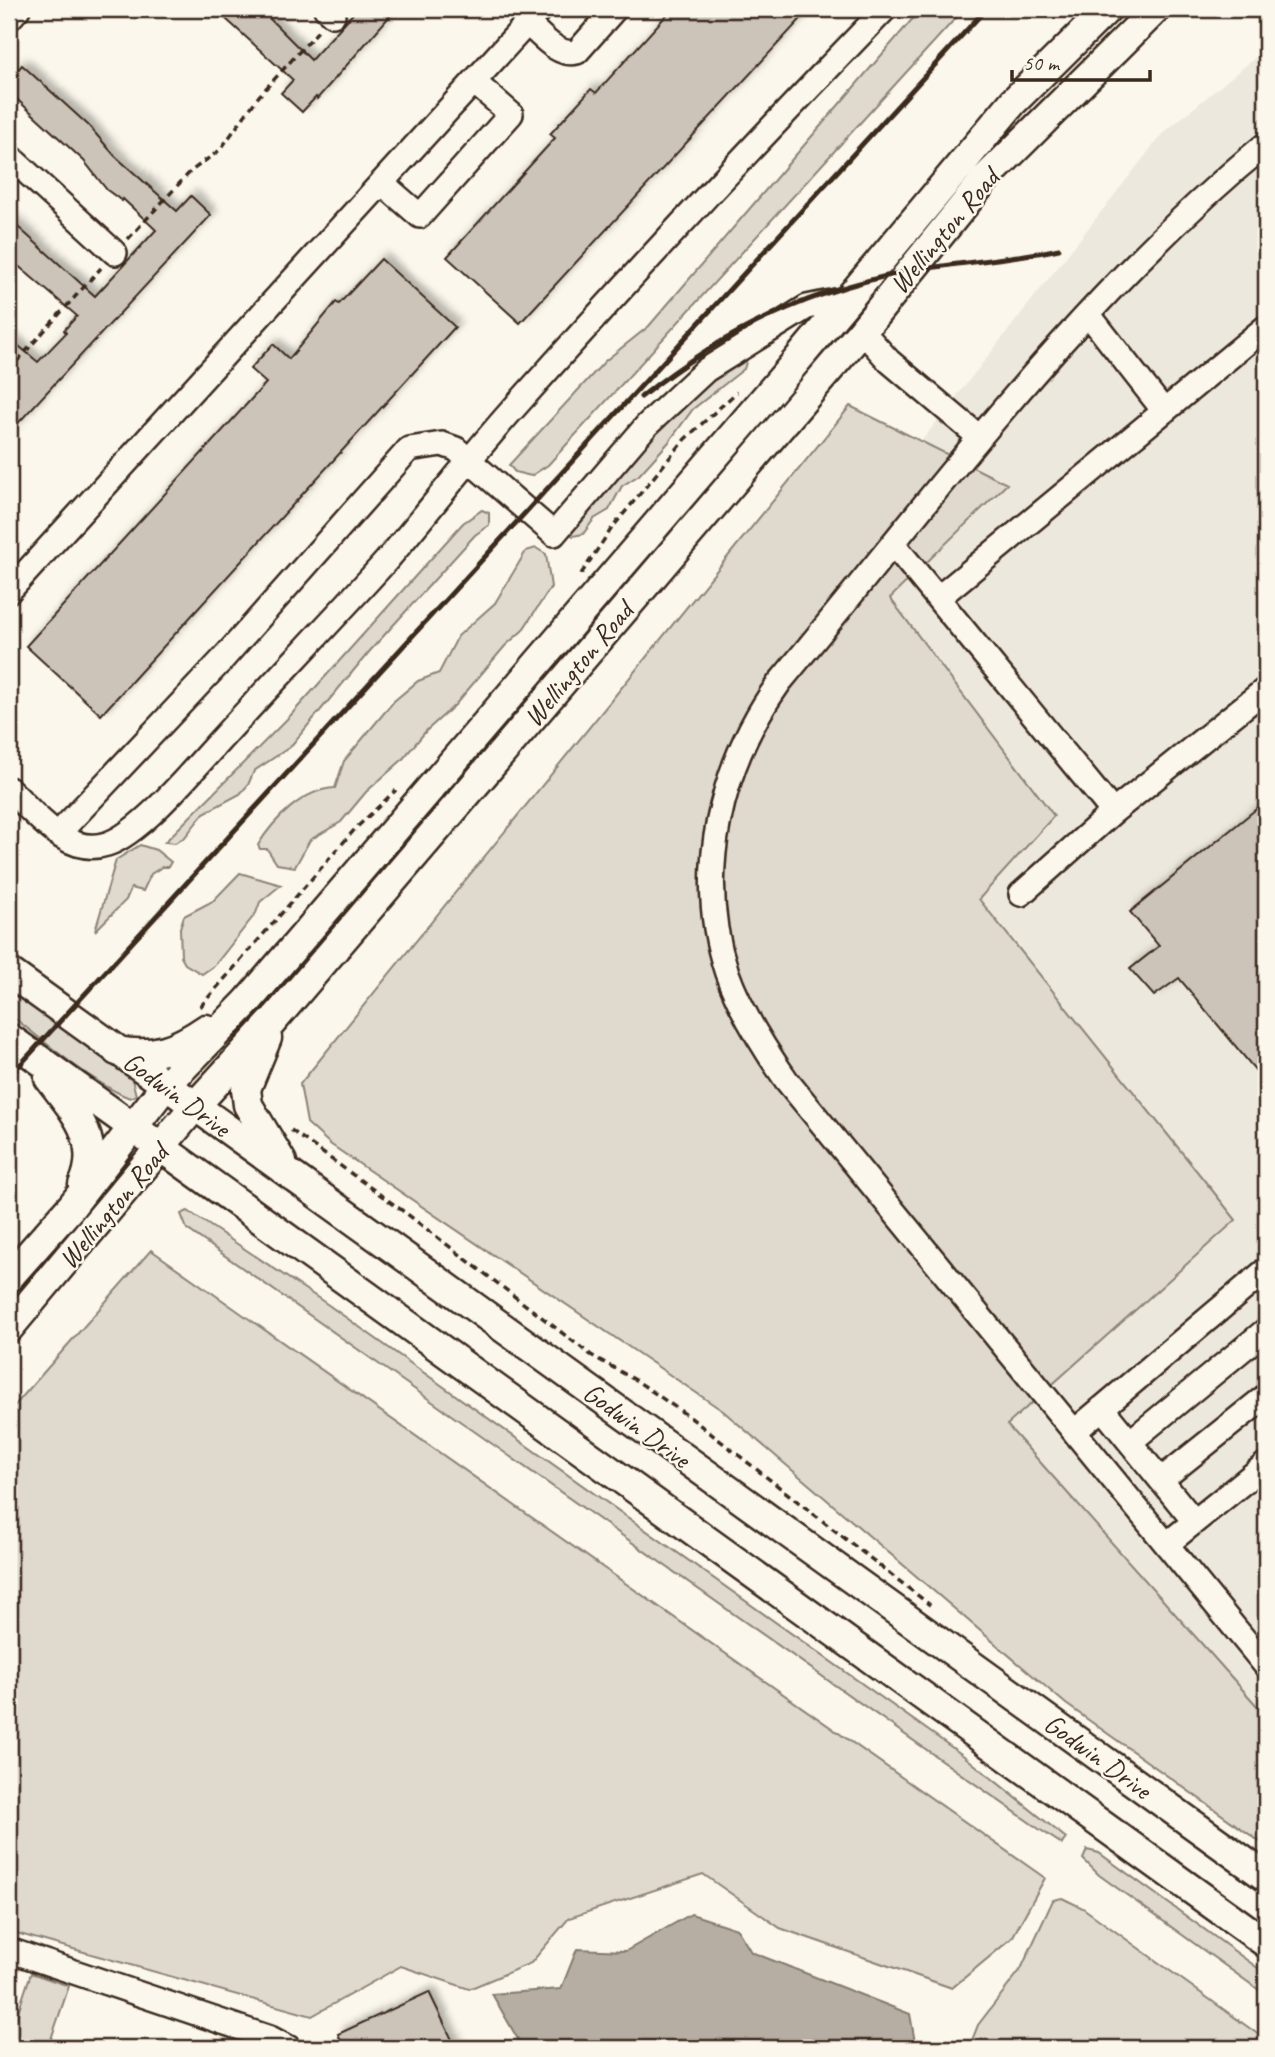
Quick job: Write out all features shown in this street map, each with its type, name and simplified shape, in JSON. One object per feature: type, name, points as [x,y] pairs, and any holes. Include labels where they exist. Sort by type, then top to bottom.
[{"type":"main road","name":"Wellington Road","points":[[9,1277],[71,1207],[165,1086],[247,1002],[850,298],[1013,102],[1107,9]]},
{"type":"main road","name":"Wellington Road","points":[[9,1328],[194,1107],[273,1021],[862,331],[985,179],[1156,9]]},
{"type":"main road","name":"Godwin Drive","points":[[9,972],[1266,1877]]},
{"type":"main road","points":[[117,1051],[156,1054],[180,1047],[247,1002]]},
{"type":"main road","points":[[273,1021],[246,1089],[248,1105],[273,1150],[294,1178]]},
{"type":"main road","points":[[19,1046],[79,1118],[88,1138],[89,1170],[71,1207]]},
{"type":"main road","name":"Godwin Drive","points":[[19,1046],[1266,1942]]},
{"type":"street","points":[[9,19],[18,9]]},
{"type":"street","points":[[9,591],[534,16],[560,51],[569,54],[577,52],[615,9]]},
{"type":"street","points":[[9,789],[58,834],[76,846],[92,848],[112,843],[129,833],[187,776],[387,559],[470,459],[784,113],[885,9]]},
{"type":"street","points":[[382,183],[420,216],[511,114],[474,82]]},
{"type":"street","points":[[1262,1652],[1167,1544],[787,1081],[743,1010],[718,939],[713,904],[714,841],[723,800],[748,732],[779,683],[894,545],[978,436],[1174,224],[1266,144]]},
{"type":"street","points":[[9,156],[115,253]]},
{"type":"street","points":[[58,834],[221,661],[369,496],[399,456],[418,445],[442,444],[456,449],[554,534],[647,425],[706,370],[807,307],[850,298]]},
{"type":"street","points":[[1089,315],[1164,411]]},
{"type":"street","points":[[938,598],[1266,327]]},
{"type":"street","points":[[862,331],[889,361],[978,436]]},
{"type":"street","points":[[894,545],[1113,812]]},
{"type":"street","points":[[1021,894],[1113,812],[1266,689]]},
{"type":"street","points":[[1075,1430],[1266,1270]]},
{"type":"street","points":[[1130,1442],[1266,1330]]},
{"type":"street","points":[[1161,1480],[1266,1396]]},
{"type":"street","points":[[1102,1408],[1194,1521]]},
{"type":"street","points":[[1167,1544],[1266,1464]]},
{"type":"street","points":[[9,1950],[270,2038],[289,2048]]},
{"type":"path","points":[[9,370],[191,171],[220,150],[259,96],[329,12]]},
{"type":"path","points":[[578,580],[612,528],[685,439],[744,386]]},
{"type":"path","points":[[200,1008],[355,829],[403,784]]},
{"type":"path","points":[[285,1125],[407,1214],[590,1356],[637,1381],[691,1418],[936,1609]]},
{"type":"shaded area","points":[[921,9],[964,9],[548,465],[531,476],[515,472],[509,465],[605,361],[649,326]]},
{"type":"shaded area","points":[[1266,49],[1266,1716],[1007,1425],[810,583],[1163,133]]},
{"type":"shaded area","points":[[748,356],[744,369],[693,409],[668,443],[639,475],[622,486],[609,510],[594,519],[583,534],[573,536],[571,534],[588,508],[680,401]]},
{"type":"shaded area","points":[[850,406],[1007,484],[890,598],[1054,816],[979,899],[1236,1220],[1007,1425],[1266,1716],[1266,1846],[1066,1704],[723,1411],[330,1144],[307,1123],[300,1084]]},
{"type":"shaded area","points":[[482,510],[489,513],[489,525],[475,535],[369,652],[290,747],[254,771],[248,785],[240,794],[204,813],[185,837],[175,843],[165,842],[289,717],[463,523]]},
{"type":"shaded area","points":[[536,548],[546,554],[551,587],[522,631],[505,646],[455,705],[426,731],[402,760],[366,792],[341,822],[310,840],[295,867],[277,864],[267,849],[260,849],[258,845],[272,825],[301,800],[323,790],[335,788],[344,761],[394,701],[418,681],[439,673],[458,636],[495,603],[526,551]]},
{"type":"shaded area","points":[[140,845],[156,850],[171,862],[168,867],[162,867],[151,874],[143,891],[131,888],[126,900],[95,931],[116,860]]},
{"type":"shaded area","points":[[240,873],[281,885],[260,902],[256,913],[215,965],[202,974],[185,964],[181,957],[180,928],[184,916],[213,901]]},
{"type":"shaded area","points":[[9,984],[130,1072],[136,1095],[130,1098],[100,1082],[9,1014]]},
{"type":"shaded area","points":[[188,1211],[327,1304],[964,1756],[1066,1838],[1062,1844],[187,1229],[181,1214]]},
{"type":"shaded area","points":[[151,1250],[1045,1878],[1012,1938],[952,1988],[780,1928],[703,1874],[569,1918],[531,1963],[469,1989],[401,1966],[312,2016],[9,1931],[9,1412]]},
{"type":"shaded area","points":[[1087,1850],[1099,1853],[1266,1974],[1266,1995],[1099,1875],[1083,1859]]},
{"type":"shaded area","points":[[1062,1898],[1083,1908],[1266,2040],[1266,2048],[969,2048],[978,2025],[1021,1969],[1053,1900]]},
{"type":"shaded area","points":[[691,1914],[737,1929],[751,1952],[910,2014],[916,2048],[523,2048],[492,1994],[561,1989],[577,1949],[626,1951]]},
{"type":"shaded area","points":[[31,1973],[69,1986],[48,2048],[9,2048],[9,2039]]},
{"type":"building","points":[[215,9],[260,9],[311,60],[357,9],[396,9],[317,99],[316,97],[302,112],[281,93],[293,80]]},
{"type":"building","points":[[672,9],[810,9],[520,323],[447,257],[555,138],[550,134],[591,89],[596,93]]},
{"type":"building","points":[[22,65],[88,125],[115,156],[177,211],[191,196],[211,215],[9,433],[9,338],[38,362],[66,333],[64,330],[77,316],[9,258],[9,219],[95,296],[156,230],[123,199],[122,201],[107,190],[84,161],[9,92],[9,80]]},
{"type":"building","points":[[381,259],[455,327],[101,715],[26,646],[266,383],[250,369],[273,344],[289,359],[336,302],[339,304]]},
{"type":"building","points":[[1266,801],[1266,1083],[1179,978],[1154,996],[1130,969],[1159,946],[1130,912]]},
{"type":"building","points":[[429,1992],[456,2048],[344,2048],[338,2034]]},
{"type":"railway","points":[[9,1077],[986,9]]},
{"type":"railway","points":[[641,397],[701,354],[799,303],[869,280],[906,272],[1059,249]]}]
